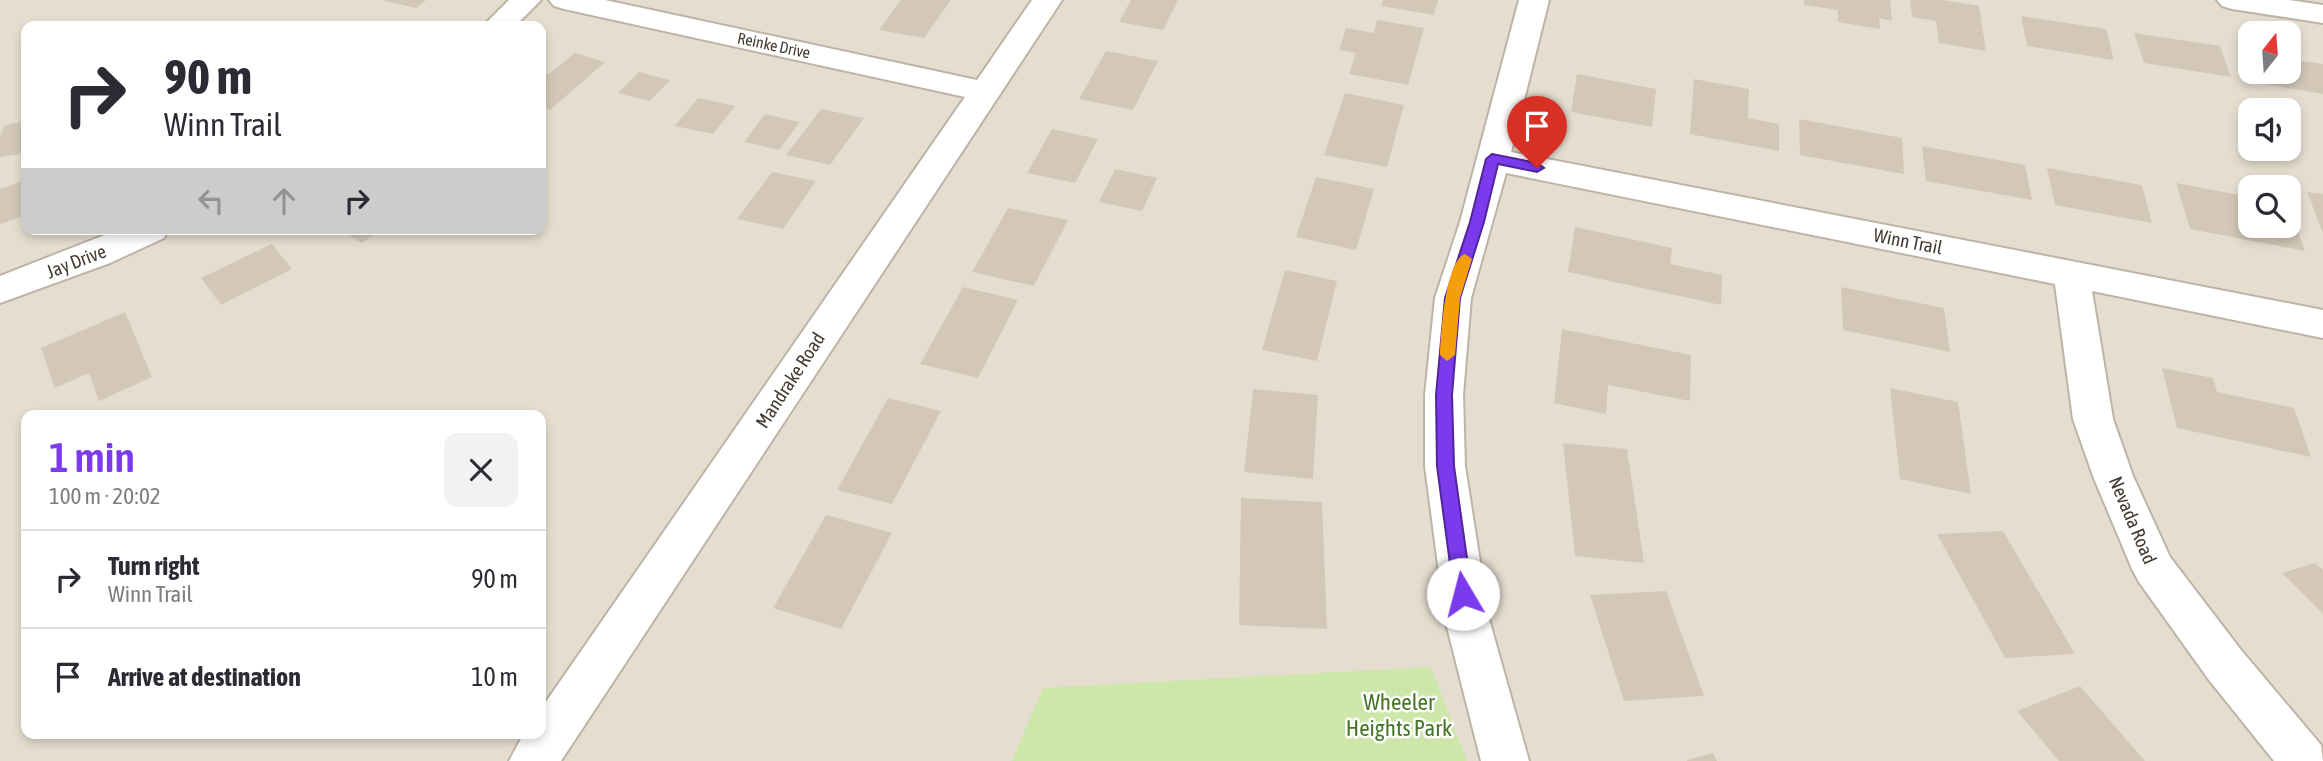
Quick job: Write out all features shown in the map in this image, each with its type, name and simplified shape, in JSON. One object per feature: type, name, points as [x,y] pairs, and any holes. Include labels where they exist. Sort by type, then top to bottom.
[{"type":"street","points":[[503,21],[526,0]]},
{"type":"street","name":"Reinke Drive","points":[[564,0],[984,91]]},
{"type":"street","name":"Mandrake Road","points":[[533,761],[1047,0]]},
{"type":"street","points":[[1505,761],[1466,619],[1445,466],[1444,395],[1452,298],[1477,222],[1534,0]]},
{"type":"street","points":[[2232,0],[2323,14]]},
{"type":"street","name":"Winn Trail","points":[[1492,159],[2323,324]]},
{"type":"street","name":"Jay Drive","points":[[0,290],[97,254],[139,235]]},
{"type":"street","name":"Nevada Road","points":[[2071,274],[2093,419],[2113,476],[2154,569],[2225,666],[2304,761]]},
{"type":"shaded area","points":[[0,0],[2323,0],[2323,761],[0,761]]},
{"type":"green space","name":"Wheeler Heights Park","points":[[1431,667],[1467,761],[1012,761],[1043,688]]},
{"type":"building","points":[[382,0],[426,0],[416,8]]},
{"type":"building","points":[[901,0],[951,0],[924,38],[879,30]]},
{"type":"building","points":[[1131,0],[1178,0],[1163,30],[1119,22]]},
{"type":"building","points":[[1383,0],[1438,0],[1434,15],[1381,6]]},
{"type":"building","points":[[1804,0],[1890,0],[1892,21],[1879,18],[1880,29],[1838,22],[1838,10],[1804,5]]},
{"type":"building","points":[[1910,0],[1942,0],[1979,6],[1986,51],[1939,43],[1936,21],[1912,17]]},
{"type":"building","points":[[2021,16],[2106,29],[2114,60],[2027,46]]},
{"type":"building","points":[[1377,20],[1424,28],[1408,85],[1349,74],[1356,53],[1339,50],[1346,28],[1374,33]]},
{"type":"building","points":[[2134,33],[2220,46],[2231,77],[2144,63]]},
{"type":"building","points":[[1106,51],[1158,61],[1133,110],[1079,99]]},
{"type":"building","points":[[575,53],[605,62],[550,110],[546,109],[546,73],[549,74]]},
{"type":"building","points":[[2301,61],[2323,64],[2323,94],[2264,84],[2301,84]]},
{"type":"building","points":[[639,72],[670,80],[650,101],[618,93]]},
{"type":"building","points":[[1577,74],[1656,89],[1652,127],[1571,112]]},
{"type":"building","points":[[1694,79],[1749,89],[1748,118],[1779,124],[1779,151],[1690,134]]},
{"type":"building","points":[[1345,93],[1404,105],[1387,167],[1324,155]]},
{"type":"building","points":[[698,98],[735,106],[713,134],[675,126]]},
{"type":"building","points":[[821,109],[864,118],[830,165],[786,155]]},
{"type":"building","points":[[765,114],[800,122],[779,150],[744,142]]},
{"type":"building","points":[[1799,119],[1902,138],[1904,174],[1800,155]]},
{"type":"building","points":[[21,122],[21,154],[0,157],[0,136],[5,125]]},
{"type":"building","points":[[1052,129],[1098,139],[1075,183],[1027,173]]},
{"type":"building","points":[[1922,146],[2025,165],[2032,200],[1926,181]]},
{"type":"building","points":[[2047,168],[2142,185],[2152,223],[2055,205]]},
{"type":"building","points":[[1115,169],[1157,178],[1142,211],[1099,202]]},
{"type":"building","points":[[772,172],[816,181],[783,229],[737,219]]},
{"type":"building","points":[[1316,177],[1374,189],[1356,250],[1296,237]]},
{"type":"building","points":[[21,182],[21,217],[0,224],[0,189]]},
{"type":"building","points":[[2176,183],[2238,195],[2238,238],[2300,238],[2305,251],[2190,229]]},
{"type":"building","points":[[2307,192],[2323,194],[2323,233]]},
{"type":"building","points":[[1008,208],[1068,220],[1034,286],[972,272]]},
{"type":"building","points":[[1575,227],[1672,248],[1670,264],[1722,275],[1721,305],[1568,272]]},
{"type":"building","points":[[349,235],[373,235],[362,243]]},
{"type":"building","points":[[272,244],[292,269],[221,305],[201,278]]},
{"type":"building","points":[[1285,270],[1337,281],[1317,361],[1262,350]]},
{"type":"building","points":[[963,287],[1018,300],[978,378],[920,364]]},
{"type":"building","points":[[1841,287],[1944,308],[1950,352],[1843,330]]},
{"type":"building","points":[[125,312],[152,377],[99,401],[89,373],[55,388],[41,348]]},
{"type":"building","points":[[1562,329],[1691,355],[1690,401],[1608,385],[1606,414],[1554,403]]},
{"type":"building","points":[[2162,368],[2213,378],[2217,392],[2294,408],[2311,457],[2177,428]]},
{"type":"building","points":[[1890,388],[1958,402],[1971,494],[1900,479]]},
{"type":"building","points":[[1253,389],[1318,395],[1313,479],[1244,472]]},
{"type":"building","points":[[888,398],[941,411],[892,504],[837,490]]},
{"type":"building","points":[[1563,443],[1627,449],[1644,563],[1575,556]]},
{"type":"building","points":[[1241,498],[1322,502],[1327,629],[1239,625]]},
{"type":"building","points":[[826,515],[892,533],[841,629],[773,608]]},
{"type":"building","points":[[2003,531],[2075,654],[2005,658],[1937,534]]},
{"type":"building","points":[[2315,563],[2323,570],[2323,614],[2282,573]]},
{"type":"building","points":[[1666,591],[1704,696],[1624,701],[1590,595]]},
{"type":"building","points":[[2080,686],[2145,761],[2059,761],[2017,711]]},
{"type":"building","points":[[1713,753],[1717,761],[1687,761],[1687,760]]},
{"type":"slow traffic","points":[[1447,355],[1452,298],[1465,259]]},
{"type":"route","points":[[1463,594],[1445,466],[1444,395],[1452,298],[1477,222],[1492,159],[1537,168]]}]
